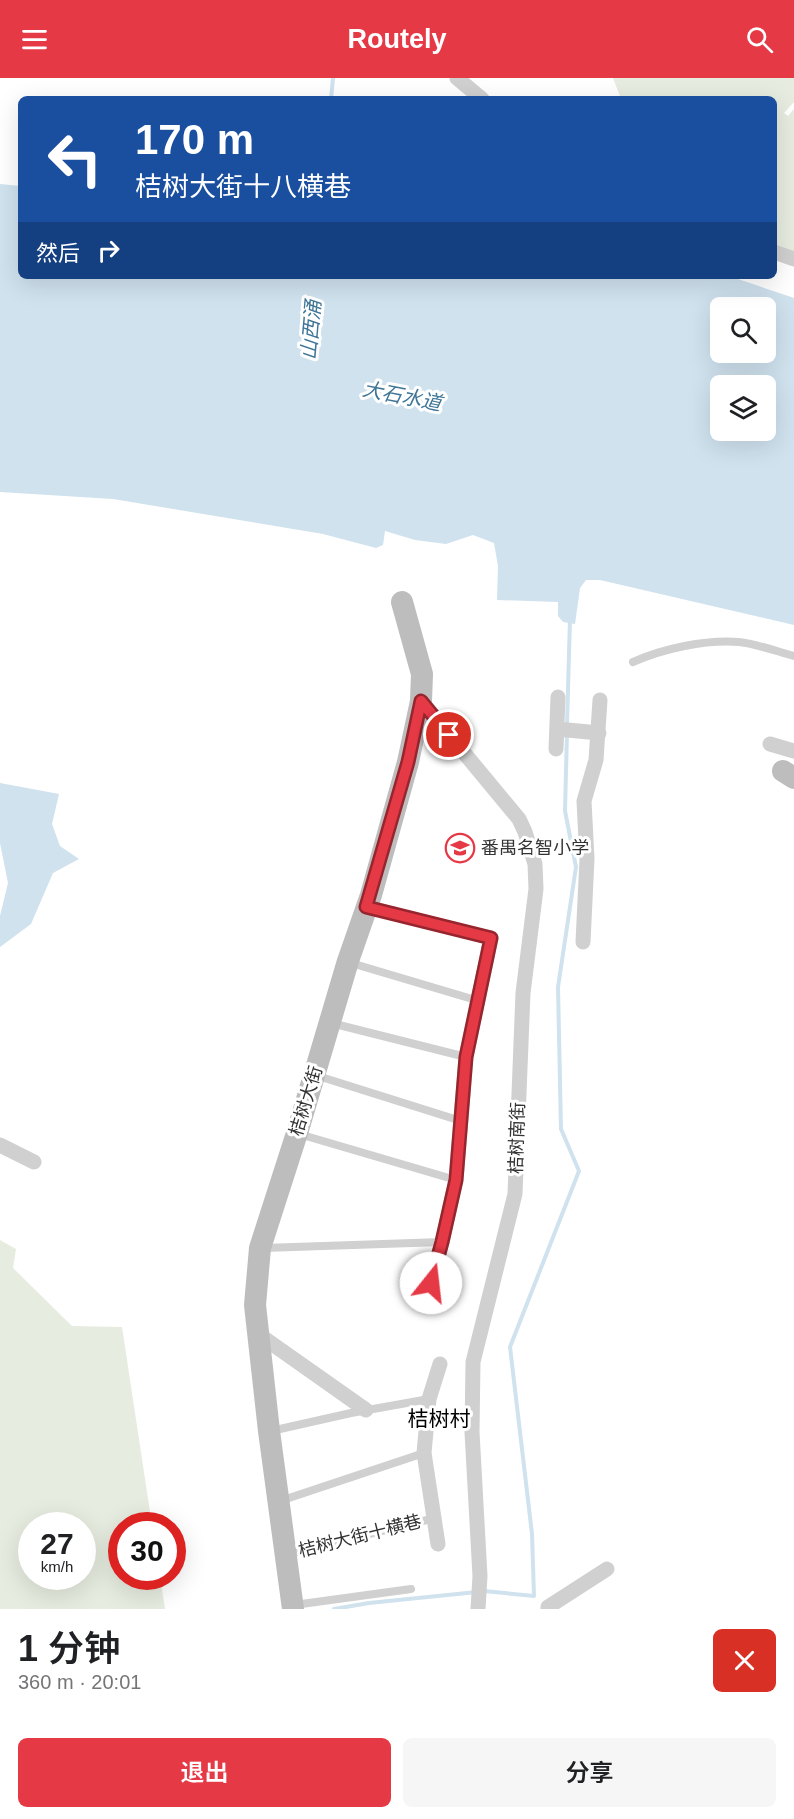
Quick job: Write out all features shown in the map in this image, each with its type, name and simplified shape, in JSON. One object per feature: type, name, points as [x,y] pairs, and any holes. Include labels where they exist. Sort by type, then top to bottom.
[{"type":"street","points":[[457,78],[478,96]]},
{"type":"street","points":[[777,253],[794,259]]},
{"type":"street","name":"桔树大街","points":[[293,1607],[269,1431],[255,1305],[260,1248],[366,907],[408,762],[421,701],[422,674],[402,602]]},
{"type":"street","points":[[556,748],[558,697]]},
{"type":"street","points":[[583,942],[587,859],[584,801],[596,760],[600,700]]},
{"type":"street","name":"桔树南街","points":[[421,701],[519,819],[535,864],[536,889],[523,993],[515,1194],[473,1362],[472,1432],[480,1576],[478,1608]]},
{"type":"street","points":[[557,729],[599,733]]},
{"type":"street","points":[[770,744],[794,751]]},
{"type":"street","points":[[431,1283],[456,1180],[466,1057],[491,938]]},
{"type":"street","points":[[0,1145],[34,1162]]},
{"type":"street","points":[[258,1334],[366,1410]]},
{"type":"street","points":[[438,1544],[424,1453],[429,1399],[440,1364]]},
{"type":"street","points":[[548,1609],[548,1606],[607,1569]]},
{"type":"lane","points":[[633,662],[654,653],[713,642],[740,642],[794,656]]},
{"type":"lane","points":[[366,907],[491,938]]},
{"type":"lane","points":[[348,962],[479,1001]]},
{"type":"lane","points":[[330,1023],[466,1057]]},
{"type":"lane","points":[[314,1075],[462,1121]]},
{"type":"lane","points":[[297,1133],[456,1180]]},
{"type":"lane","points":[[260,1248],[442,1242]]},
{"type":"lane","points":[[269,1431],[429,1399]]},
{"type":"lane","points":[[279,1501],[424,1453]]},
{"type":"lane","name":"桔树大街十横巷","points":[[286,1555],[435,1518]]},
{"type":"lane","points":[[293,1607],[411,1589]]},
{"type":"shaded area","points":[[613,78],[794,78],[794,102],[784,113],[788,116],[794,109],[794,253],[777,247],[777,96],[620,96]]},
{"type":"shaded area","points":[[0,1240],[16,1249],[13,1268],[72,1326],[122,1327],[150,1512],[108,1512],[108,1590],[162,1590],[165,1609],[0,1609]]},
{"type":"water","name":"大石水道","points":[[0,184],[18,186],[18,279],[738,279],[794,298],[794,625],[600,580],[586,580],[580,588],[575,624],[563,622],[558,616],[558,602],[497,600],[498,566],[494,543],[473,535],[446,544],[415,540],[385,531],[383,545],[376,548],[323,534],[113,499],[0,492]]},
{"type":"water","points":[[0,783],[59,794],[52,824],[60,846],[79,859],[53,873],[31,924],[0,947],[0,916],[8,883],[0,843]]},
{"type":"waterway","name":"山西涌","points":[[331,96],[333,78]]},
{"type":"waterway","points":[[567,725],[570,618]]},
{"type":"waterway","points":[[484,1591],[534,1596],[532,1534],[510,1347],[579,1171],[561,1129],[558,987],[576,867],[565,811],[567,732]]},
{"type":"waterway","points":[[334,1609],[369,1603],[477,1592]]},
{"type":"place","name":"番禺名智小学","points":[[460,848]]},
{"type":"district","name":"桔树村","points":[[439,1419]]},
{"type":"route","points":[[431,1283],[456,1180],[466,1057],[491,938],[366,907],[408,762],[421,701],[449,735]]}]
